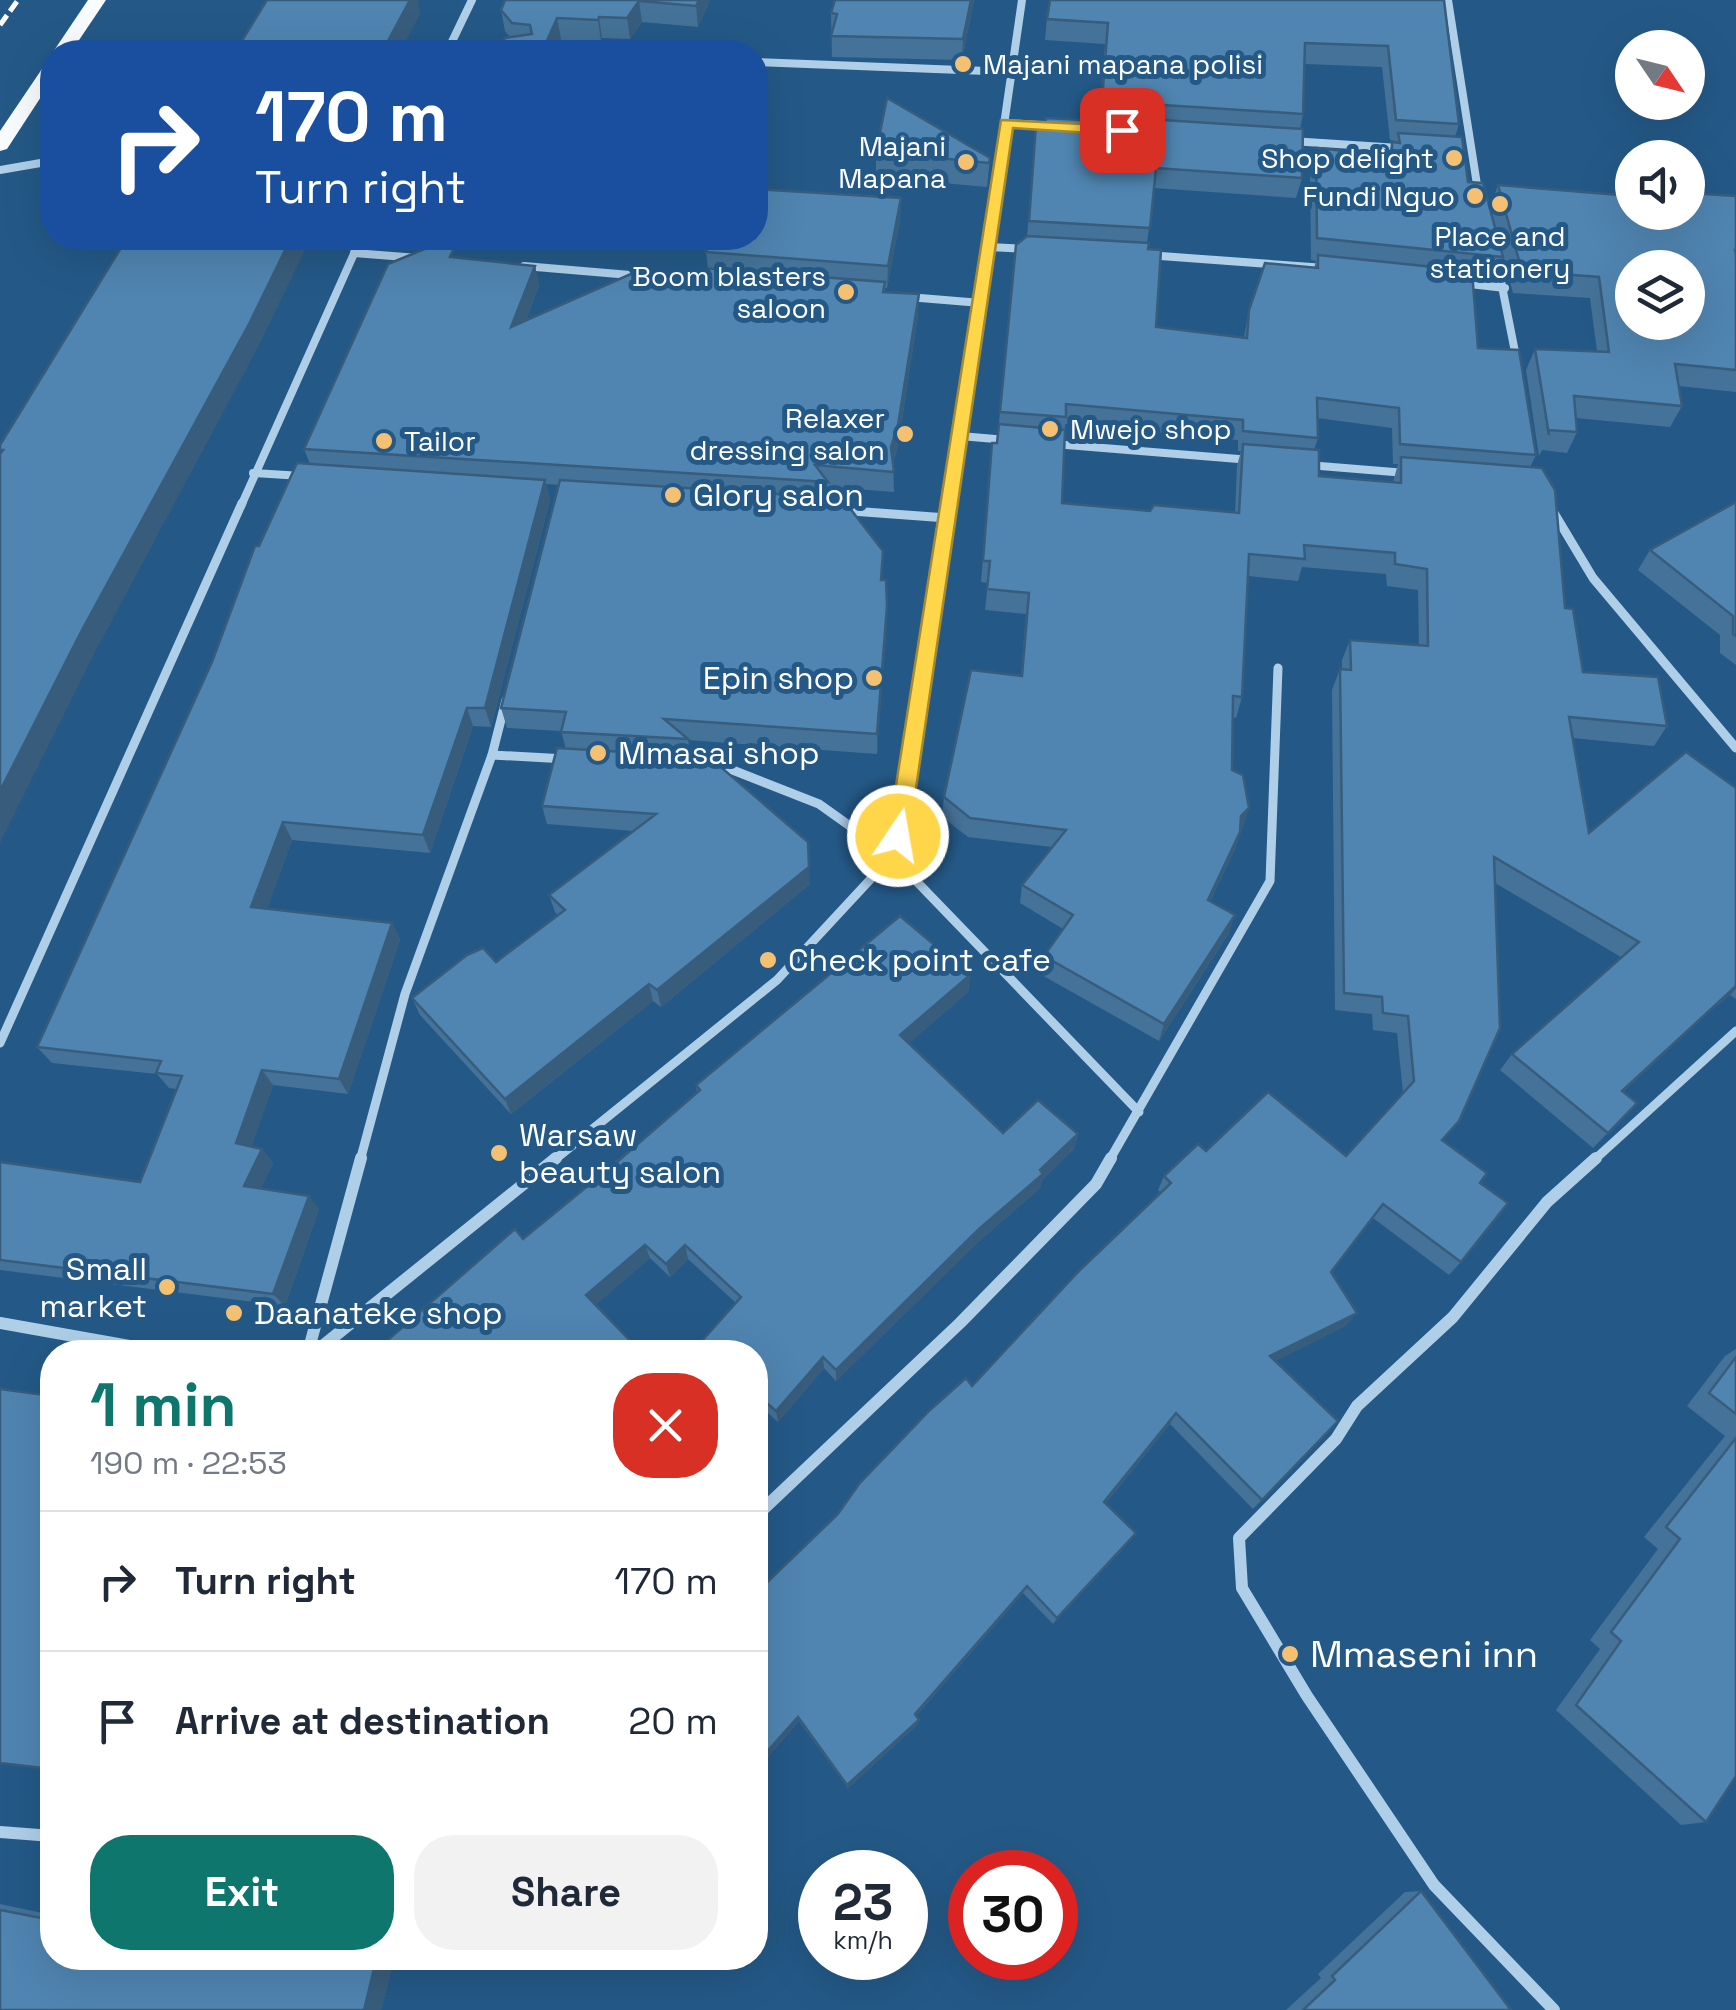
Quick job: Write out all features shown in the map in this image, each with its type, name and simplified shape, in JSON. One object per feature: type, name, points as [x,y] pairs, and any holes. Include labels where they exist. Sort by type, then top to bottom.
[{"type":"highway","points":[[70,40],[97,0]]},
{"type":"highway","points":[[0,146],[40,84]]},
{"type":"street","points":[[452,40],[472,0]]},
{"type":"street","points":[[331,1340],[777,980],[892,856],[904,815],[1022,0]]},
{"type":"street","points":[[1431,1],[1448,1],[1468,153],[1484,212]]},
{"type":"street","points":[[768,63],[1012,72]]},
{"type":"street","points":[[1006,123],[1064,126]]},
{"type":"street","points":[[1276,140],[1410,149]]},
{"type":"street","points":[[0,170],[40,163]]},
{"type":"street","points":[[1478,193],[1498,194]]},
{"type":"street","points":[[989,246],[1046,250]]},
{"type":"street","points":[[0,1043],[356,250]]},
{"type":"street","points":[[1494,250],[1517,366]]},
{"type":"street","points":[[354,253],[432,259]]},
{"type":"street","points":[[1141,255],[1340,269]]},
{"type":"street","points":[[510,265],[648,276]]},
{"type":"street","points":[[1450,282],[1504,288]]},
{"type":"street","points":[[902,297],[980,303]]},
{"type":"street","points":[[960,436],[1020,441]]},
{"type":"street","points":[[1040,443],[1258,460]]},
{"type":"street","points":[[1298,464],[1417,474]]},
{"type":"street","points":[[253,473],[311,476]]},
{"type":"street","points":[[1546,499],[1593,578],[1736,748]]},
{"type":"street","points":[[831,510],[947,518]]},
{"type":"street","points":[[768,1505],[960,1323],[1096,1184],[1270,881],[1278,668]]},
{"type":"street","points":[[311,1340],[405,994],[492,755],[511,680]]},
{"type":"street","points":[[492,755],[571,760]]},
{"type":"street","points":[[690,767],[730,769],[819,804],[892,856],[1139,1112]]},
{"type":"street","points":[[1554,2010],[1434,1885],[1307,1696],[1242,1588],[1239,1538],[1336,1439],[1356,1406],[1453,1317],[1547,1202],[1736,1031]]},
{"type":"street","points":[[0,1322],[98,1340]]},
{"type":"street","points":[[0,1832],[40,1835]]},
{"type":"building","points":[[267,0],[410,0],[388,40],[242,40]]},
{"type":"building","points":[[505,0],[699,0],[696,6],[639,1],[627,18],[557,18],[547,40],[504,40],[532,34],[530,25],[512,23],[501,10]]},
{"type":"building","points":[[835,0],[971,0],[963,39],[831,36],[837,14],[831,13]]},
{"type":"building","points":[[1050,0],[1444,0],[1459,124],[1396,120],[1388,46],[1305,43],[1303,114],[1102,101],[1108,23],[1047,19]]},
{"type":"building","points":[[887,98],[990,158],[989,163],[876,152]]},
{"type":"building","points":[[1100,116],[1303,129],[1302,178],[1156,168],[1150,228],[1029,221],[1036,125],[1045,126],[1046,118],[1099,121]]},
{"type":"building","points":[[1398,133],[1462,137],[1468,182],[1483,183],[1503,257],[1317,238],[1316,148],[1392,156],[1392,142],[1400,143]]},
{"type":"building","points":[[1498,185],[1615,195],[1615,230],[1705,230],[1705,194],[1736,196],[1736,370],[1675,364],[1682,406],[1574,396],[1577,432],[1548,430],[1535,349],[1609,352],[1599,277],[1522,271]]},
{"type":"building","points":[[768,190],[901,198],[888,266],[706,252],[768,250]]},
{"type":"building","points":[[1027,236],[1149,243],[1148,249],[1161,250],[1156,327],[1247,338],[1249,310],[1265,263],[1318,268],[1318,255],[1472,271],[1478,348],[1519,350],[1536,455],[1400,444],[1399,408],[1317,398],[1318,438],[1243,431],[1243,420],[1066,404],[1066,417],[1000,412],[1016,245]]},
{"type":"building","points":[[120,250],[285,250],[0,791],[3,450],[0,445]]},
{"type":"building","points":[[422,250],[453,250],[450,257],[535,266],[511,327],[633,273],[698,279],[702,268],[885,282],[883,292],[919,294],[891,447],[894,472],[815,465],[828,482],[304,449],[388,264]]},
{"type":"building","points":[[999,424],[1065,430],[1062,503],[1150,511],[1154,505],[1239,513],[1243,444],[1319,450],[1319,476],[1401,483],[1401,457],[1542,468],[1555,490],[1565,608],[1573,609],[1583,672],[1658,677],[1667,726],[1569,717],[1589,833],[1686,752],[1736,788],[1736,986],[1622,1091],[1637,1103],[1608,1133],[1512,1054],[1639,942],[1494,857],[1500,1028],[1459,1121],[1442,1140],[1487,1173],[1480,1183],[1508,1203],[1461,1262],[1383,1204],[1331,1272],[1357,1313],[1270,1356],[1338,1421],[1262,1500],[1176,1413],[1104,1502],[1136,1533],[1057,1618],[1027,1586],[915,1714],[919,1720],[847,1785],[798,1717],[768,1750],[768,1581],[838,1514],[859,1484],[930,1410],[966,1378],[972,1386],[1078,1272],[1171,1183],[1164,1176],[1198,1144],[1206,1151],[1268,1092],[1346,1156],[1414,1081],[1408,1016],[1383,1013],[1382,997],[1344,993],[1340,669],[1351,670],[1350,640],[1428,646],[1427,569],[1395,564],[1395,553],[1304,545],[1305,559],[1249,554],[1242,697],[1233,696],[1232,770],[1243,775],[1249,808],[1241,816],[1240,832],[1208,900],[1235,915],[1164,1024],[1044,956],[1073,915],[1022,885],[1066,830],[970,818],[944,797],[971,670],[1022,676],[1029,593],[987,589],[990,561],[983,561],[992,443],[997,443]]},
{"type":"building","points":[[297,463],[545,480],[485,708],[467,708],[423,835],[283,822],[251,907],[392,923],[339,1079],[262,1070],[236,1143],[262,1149],[244,1186],[309,1196],[273,1294],[0,1260],[0,1162],[140,1182],[182,1076],[156,1073],[161,1061],[37,1047],[212,662],[255,546],[259,546]]},
{"type":"building","points":[[560,480],[842,498],[883,551],[881,580],[886,580],[887,606],[877,734],[664,719],[688,739],[561,732],[566,712],[501,708]]},
{"type":"building","points":[[1736,502],[1736,636],[1733,616],[1650,550]]},
{"type":"building","points":[[557,748],[709,757],[808,842],[809,867],[657,990],[649,984],[505,1099],[412,998],[467,955],[483,948],[496,962],[565,910],[549,895],[656,814],[542,806]]},
{"type":"building","points":[[900,916],[970,975],[900,1035],[1003,1133],[1038,1100],[1078,1134],[1040,1170],[1043,1174],[979,1229],[836,1370],[823,1357],[776,1411],[768,1404],[768,1340],[703,1340],[741,1297],[685,1245],[666,1264],[645,1245],[586,1295],[629,1340],[388,1340],[515,1229],[523,1239],[617,1162],[700,1090],[696,1085]]},
{"type":"building","points":[[1736,1357],[1736,1414],[1709,1393]]},
{"type":"building","points":[[0,1389],[40,1394],[40,1768],[0,1763]]},
{"type":"building","points":[[1736,1438],[1736,1776],[1706,1822],[1576,1705],[1621,1641],[1611,1632],[1680,1539],[1666,1527]]},
{"type":"building","points":[[1421,1891],[1511,2010],[1303,2010],[1335,1980],[1332,1976]]},
{"type":"building","points":[[0,1910],[40,1918],[40,1970],[374,1970],[364,2010],[0,2010]]},
{"type":"railway","points":[[0,25],[18,0]]},
{"type":"place","name":"Majani mapana polisi","points":[[963,64]]},
{"type":"place","name":"Shop delight","points":[[1454,158]]},
{"type":"place","name":"Majani Mapana","points":[[966,162]]},
{"type":"place","name":"Fundi Nguo","points":[[1475,196]]},
{"type":"place","name":"Place and stationery","points":[[1500,204]]},
{"type":"place","name":"Boom blasters saloon","points":[[846,292]]},
{"type":"place","name":"Mwejo shop","points":[[1050,429]]},
{"type":"place","name":"Relaxer dressing salon","points":[[905,434]]},
{"type":"place","name":"Tailor","points":[[384,441]]},
{"type":"place","name":"Glory salon","points":[[673,495]]},
{"type":"place","name":"Epin shop","points":[[874,678]]},
{"type":"place","name":"Mmasai shop","points":[[598,753]]},
{"type":"place","name":"Check point cafe","points":[[768,960]]},
{"type":"place","name":"Warsaw beauty salon","points":[[499,1153]]},
{"type":"place","name":"Small market","points":[[167,1287]]},
{"type":"place","name":"Daanateke shop","points":[[234,1313]]},
{"type":"place","name":"Mmaseni inn","points":[[1290,1654]]},
{"type":"route","points":[[898,836],[1006,123],[1122,130]]}]
